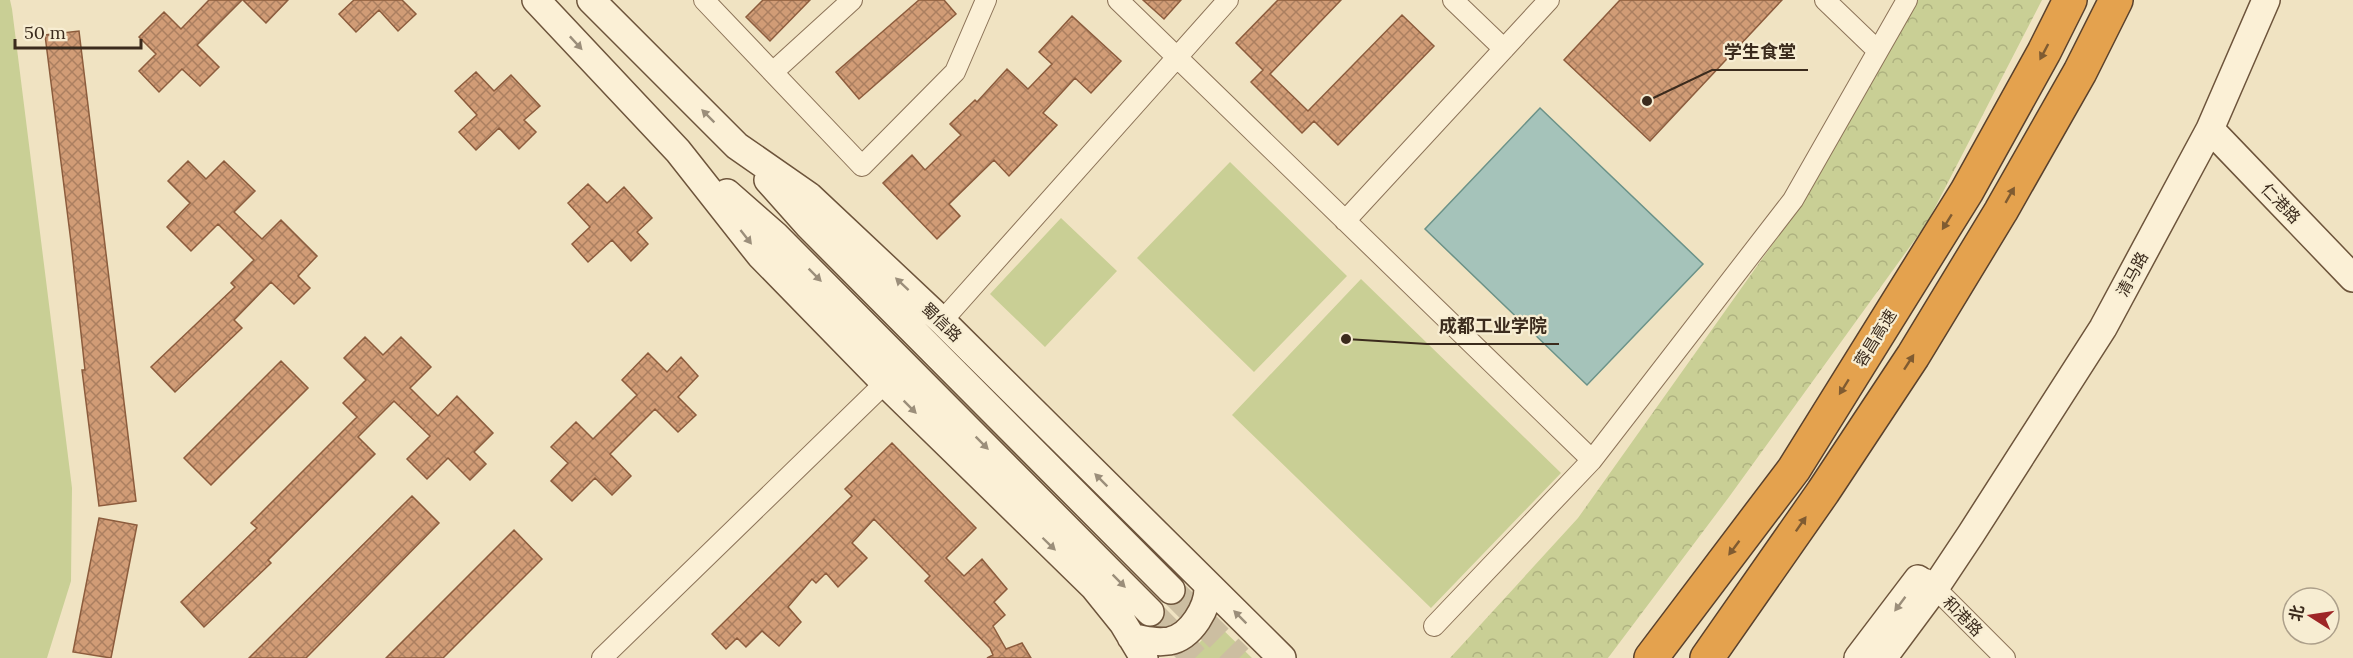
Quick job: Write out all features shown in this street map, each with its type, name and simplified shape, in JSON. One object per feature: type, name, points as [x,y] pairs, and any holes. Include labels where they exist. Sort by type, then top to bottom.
[{"type":"highway","name":"蓉昌高速","points":[[1651,658],[1794,469],[1967,191],[2070,0]]},
{"type":"highway","points":[[1707,658],[1823,492],[1913,356],[2001,211],[2075,82],[2116,0]]},
{"type":"main road","points":[[536,0],[678,151],[760,255],[885,382],[1094,587],[1123,623],[1137,648],[1153,642],[1172,641],[1188,630],[1205,605],[1208,586]]},
{"type":"main road","name":"蜀信路","points":[[591,0],[737,146],[809,196],[942,321],[1282,658]]},
{"type":"main road","name":"清马路","points":[[1858,658],[1971,534],[2103,328],[2210,129],[2266,0]]},
{"type":"main road","name":"仁港路","points":[[2210,129],[2353,278]]},
{"type":"main road","points":[[737,146],[809,226],[1171,590]]},
{"type":"main road","points":[[678,151],[776,236],[1150,612]]},
{"type":"main road","name":"清马路","points":[[1883,658],[1928,581]]},
{"type":"street","points":[[704,0],[862,166],[955,72],[986,0]]},
{"type":"street","points":[[772,72],[852,0]]},
{"type":"street","points":[[1118,0],[1592,460]]},
{"type":"street","points":[[942,321],[1228,0]]},
{"type":"street","points":[[1453,0],[1504,49]]},
{"type":"street","points":[[1345,220],[1549,0]]},
{"type":"street","points":[[1825,0],[1878,51]]},
{"type":"street","points":[[1434,626],[1592,460],[1793,200],[1907,0]]},
{"type":"street","points":[[602,658],[885,382]]},
{"type":"street","name":"和港路","points":[[1928,581],[2005,658]]},
{"type":"green space","points":[[0,0],[10,0],[12,9],[72,488],[71,581],[47,658],[0,658]]},
{"type":"green space","points":[[1918,0],[2042,0],[1927,223],[1729,497],[1608,658],[1450,658],[1578,518],[1799,207]]},
{"type":"green space","points":[[1230,162],[1347,276],[1254,372],[1137,258]]},
{"type":"green space","points":[[1061,218],[1117,271],[1045,347],[990,294]]},
{"type":"green space","points":[[1361,279],[1561,473],[1431,608],[1232,415]]},
{"type":"green space","points":[[1217,624],[1252,658],[1185,658]]},
{"type":"water","points":[[1540,108],[1703,264],[1587,385],[1425,229]]},
{"type":"building","points":[[209,0],[242,0],[197,45],[219,67],[200,86],[182,69],[159,92],[139,71],[156,54],[139,37],[164,12],[181,29]]},
{"type":"building","points":[[243,0],[288,0],[266,23]]},
{"type":"building","points":[[354,0],[402,0],[416,14],[398,31],[379,10],[356,32],[339,14]]},
{"type":"building","points":[[763,0],[810,0],[770,41],[746,17]]},
{"type":"building","points":[[919,0],[944,0],[956,14],[859,99],[836,72]]},
{"type":"building","points":[[1143,0],[1181,0],[1164,19]]},
{"type":"building","points":[[1278,0],[1341,0],[1270,74],[1308,111],[1402,15],[1434,46],[1338,145],[1314,121],[1302,133],[1251,82],[1263,70],[1236,43]]},
{"type":"building","points":[[1620,0],[1782,0],[1650,141],[1564,60]]},
{"type":"building","points":[[1072,16],[1121,61],[1091,93],[1075,78],[1043,113],[1057,125],[1009,176],[994,160],[949,204],[960,216],[937,239],[883,183],[912,155],[925,170],[961,135],[950,124],[975,100],[977,102],[1007,69],[1028,89],[1052,64],[1039,52]]},
{"type":"building","points":[[79,31],[136,501],[99,506],[82,370],[85,370],[71,242],[45,35]]},
{"type":"building","points":[[476,72],[494,91],[511,75],[540,106],[524,120],[536,132],[519,149],[499,128],[476,150],[459,132],[477,115],[455,91]]},
{"type":"building","points":[[188,161],[206,179],[224,161],[255,191],[234,212],[262,239],[281,220],[317,256],[298,276],[310,288],[294,304],[271,282],[234,320],[242,328],[175,392],[151,367],[235,287],[231,283],[254,260],[218,224],[191,251],[167,227],[190,203],[168,181]]},
{"type":"building","points":[[588,184],[607,203],[624,187],[652,218],[637,232],[648,244],[631,261],[612,240],[588,262],[572,244],[590,227],[568,203]]},
{"type":"building","points":[[365,337],[383,355],[401,337],[431,367],[410,388],[438,416],[457,396],[493,433],[474,452],[486,464],[470,480],[448,458],[427,479],[407,459],[430,436],[394,401],[358,437],[375,454],[268,560],[271,563],[204,627],[181,602],[257,528],[251,523],[357,417],[343,403],[366,380],[344,358]]},
{"type":"building","points":[[648,353],[667,372],[681,357],[698,376],[678,397],[696,415],[678,432],[655,409],[610,454],[631,476],[612,495],[595,478],[572,501],[551,481],[568,463],[551,447],[576,422],[593,439],[637,395],[622,380]]},
{"type":"building","points":[[281,361],[308,388],[211,485],[184,458]]},
{"type":"building","points":[[892,443],[976,528],[946,558],[964,576],[982,559],[1007,589],[994,602],[1005,615],[993,626],[1006,649],[1022,643],[1031,658],[987,658],[993,655],[990,648],[925,581],[930,576],[874,519],[852,543],[867,558],[838,587],[826,573],[816,583],[812,579],[788,607],[801,622],[779,646],[762,631],[746,647],[737,638],[726,649],[712,634],[852,496],[845,489]]},
{"type":"building","points":[[412,496],[439,523],[306,658],[249,658]]},
{"type":"building","points":[[99,518],[137,525],[111,658],[73,652]]},
{"type":"building","points":[[514,530],[542,559],[443,658],[386,658]]},
{"type":"tunnel","points":[[1171,590],[1239,658]]},
{"type":"tunnel","points":[[1150,612],[1195,658]]},
{"type":"place","name":"学生食堂","points":[[1647,101]]},
{"type":"place","name":"成都工业学院","points":[[1346,339]]}]
